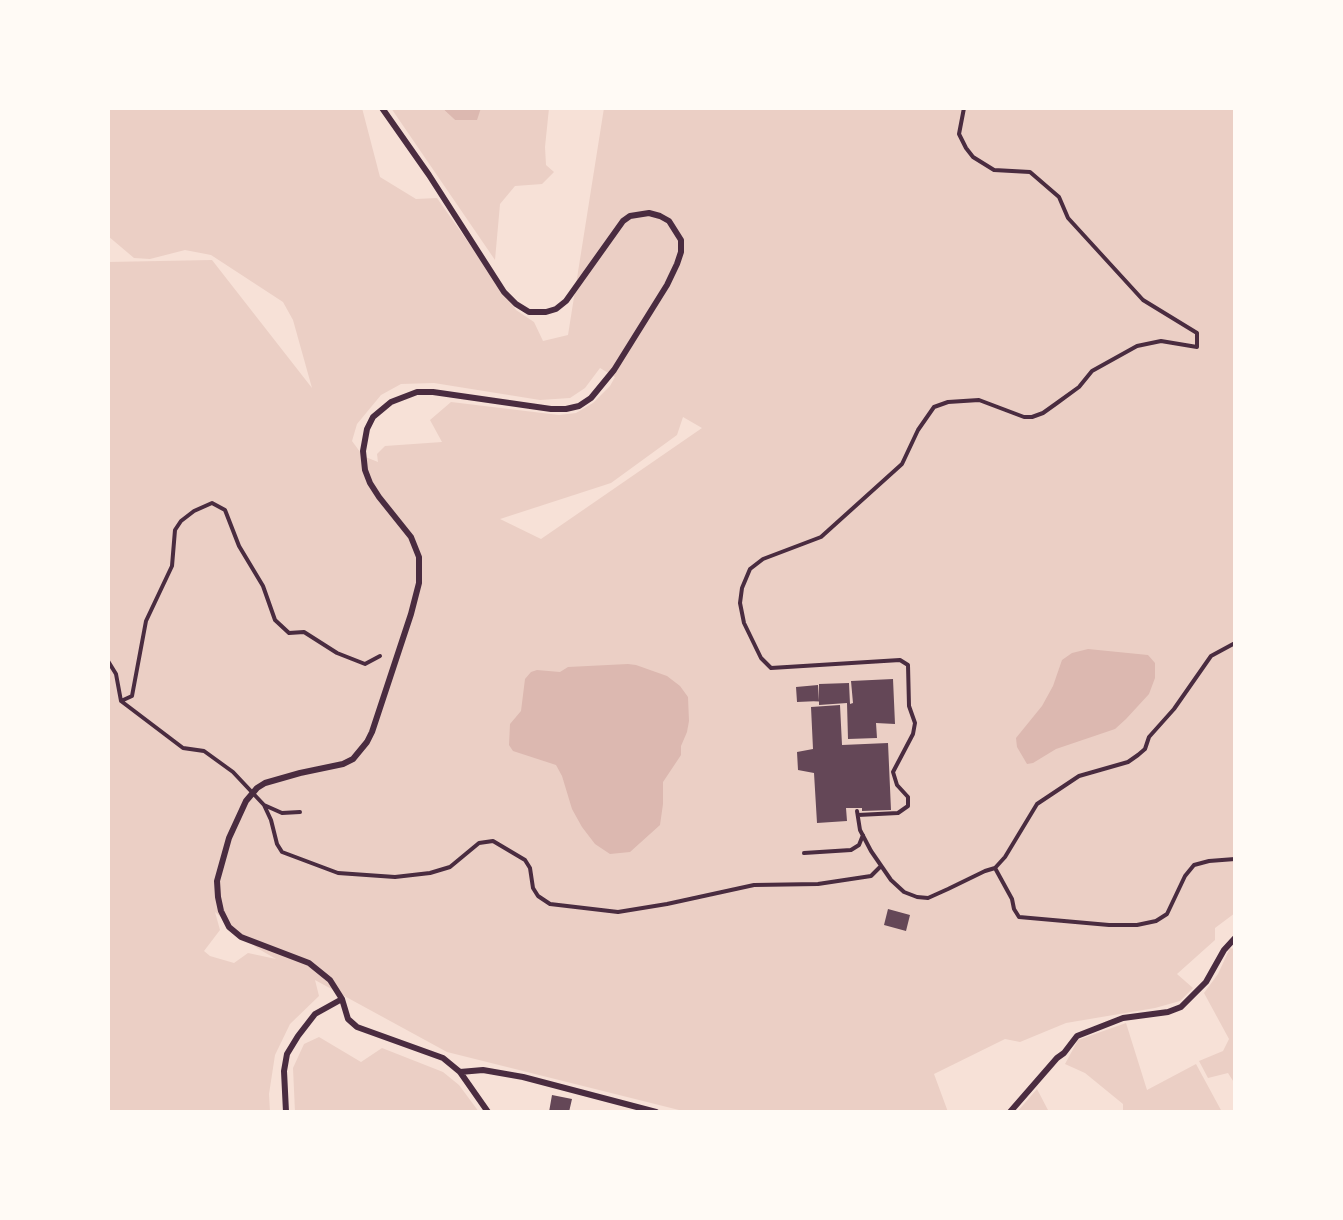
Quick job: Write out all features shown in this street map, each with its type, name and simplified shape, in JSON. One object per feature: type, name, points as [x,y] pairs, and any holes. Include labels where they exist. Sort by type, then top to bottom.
[{"type":"street","points":[[382,108],[429,175],[504,292],[516,304],[530,312],[546,312],[556,309],[567,301],[622,221],[630,216],[649,213],[669,221],[681,240],[681,252],[667,285],[614,370],[591,398],[579,406],[551,409],[417,392],[391,402],[380,410],[367,429],[363,451],[365,470],[370,483],[411,537],[419,557],[419,583],[411,615],[372,732],[353,759],[343,764],[265,783],[257,788],[246,801],[229,838],[217,881],[218,897],[229,927],[241,938],[309,963],[330,980],[342,999],[348,1019],[357,1027],[443,1058],[460,1072],[488,1112]]},
{"type":"street","points":[[1010,1112],[1077,1036],[1123,1018],[1168,1012],[1181,1007],[1206,982],[1224,950],[1235,938]]},
{"type":"street","points":[[286,1112],[284,1071],[287,1054],[315,1014],[342,999]]},
{"type":"street","points":[[460,1072],[483,1070],[523,1077],[656,1112]]},
{"type":"lane","points":[[964,108],[959,134],[973,157],[994,170],[1030,172],[1059,197],[1068,218],[1143,300],[1197,333],[1197,347],[1161,341],[1137,346],[1092,371],[1079,387],[1065,398],[1043,413],[1032,417],[1024,417],[979,400],[948,402],[933,407],[918,430],[902,464],[821,537],[763,559],[750,569],[742,588],[740,603],[744,623],[761,658],[771,668],[900,660],[908,665],[909,706],[915,723],[913,734],[893,772],[897,785],[908,797],[908,806],[898,813],[857,813],[863,835],[881,866],[904,892],[928,898],[995,868],[1005,857],[1037,804],[1079,776],[1128,762],[1138,755],[1145,748],[1149,737],[1174,709],[1210,656],[1235,643]]},
{"type":"lane","points":[[121,701],[132,696],[146,621],[172,566],[175,530],[181,521],[194,511],[212,503],[225,510],[239,546],[263,586],[275,620],[289,633],[304,632],[337,653],[365,664],[380,656]]},
{"type":"lane","points":[[108,661],[116,674],[121,701],[183,748],[204,751],[233,772],[264,805],[271,820],[277,844],[282,852],[338,873],[395,877],[430,873],[450,867],[479,843],[493,841],[525,860],[530,868],[533,888],[538,896],[550,904],[618,912],[668,904],[754,885],[818,884],[872,876],[881,866]]},
{"type":"lane","points":[[264,805],[282,813],[300,812]]},
{"type":"lane","points":[[804,852],[851,850],[859,844],[863,835]]},
{"type":"lane","points":[[995,868],[1012,899],[1018,916],[1109,925],[1137,925],[1156,921],[1167,914],[1185,876],[1194,865],[1235,859]]},
{"type":"shaded area","points":[[108,108],[362,108],[380,177],[416,199],[437,198],[516,310],[534,322],[543,341],[568,335],[604,108],[1235,108],[1235,913],[1215,928],[1215,940],[1177,974],[1193,988],[1180,1001],[1155,1008],[1066,1023],[1020,1042],[1005,1039],[934,1074],[948,1112],[687,1112],[447,1052],[315,980],[319,996],[290,1024],[275,1055],[269,1094],[270,1112],[108,1112],[108,262],[212,260],[312,388],[293,320],[283,302],[211,255],[185,250],[150,259],[134,258],[108,236]],"holes":[[[600,368],[615,377],[610,386],[593,403],[576,413],[559,415],[451,402],[430,420],[442,442],[385,446],[377,454],[378,462],[363,456],[352,441],[357,424],[381,395],[401,384],[434,383],[540,400],[570,398],[585,388]],[[683,417],[702,428],[541,539],[500,519],[611,483],[677,435]],[[215,912],[257,948],[276,959],[248,953],[234,963],[210,956],[204,951],[220,930]]]},
{"type":"shaded area","points":[[391,108],[442,108],[455,120],[476,120],[481,108],[549,108],[545,147],[546,165],[554,172],[542,184],[515,186],[500,204],[495,260]]},
{"type":"shaded area","points":[[442,108],[481,108],[477,120],[455,120]]},
{"type":"shaded area","points":[[1088,649],[1148,655],[1155,663],[1155,678],[1149,694],[1115,729],[1056,749],[1033,763],[1027,764],[1017,747],[1016,738],[1042,706],[1053,686],[1062,660],[1072,653]]},
{"type":"shaded area","points":[[628,664],[667,676],[680,686],[688,697],[689,721],[681,746],[681,755],[663,782],[660,825],[630,852],[610,854],[595,844],[582,827],[572,809],[562,776],[556,765],[513,751],[509,745],[510,724],[521,711],[525,679],[531,672],[537,670],[560,672],[568,667]]},
{"type":"shaded area","points":[[1230,948],[1235,949],[1235,1084],[1228,1073],[1208,1078],[1199,1061],[1223,1051],[1229,1039],[1204,993],[1218,974]]},
{"type":"shaded area","points":[[1126,1023],[1147,1090],[1196,1064],[1222,1112],[1123,1112],[1123,1104],[1085,1073],[1065,1064],[1078,1040]]},
{"type":"shaded area","points":[[319,1037],[361,1062],[382,1048],[443,1072],[459,1085],[479,1112],[295,1112],[293,1068],[304,1044]]},
{"type":"shaded area","points":[[1037,1089],[1049,1112],[1017,1112]]},
{"type":"building","points":[[893,679],[895,724],[876,723],[877,738],[848,739],[847,703],[819,705],[819,684],[849,683],[850,704],[853,703],[851,681]]},
{"type":"building","points":[[818,685],[819,701],[797,702],[796,687]]},
{"type":"building","points":[[840,705],[842,745],[888,743],[891,810],[862,811],[862,808],[846,808],[847,821],[817,823],[814,773],[798,770],[797,752],[813,749],[811,707]]},
{"type":"building","points":[[888,909],[910,915],[906,931],[884,925]]},
{"type":"building","points":[[552,1095],[572,1099],[569,1112],[549,1112]]}]
